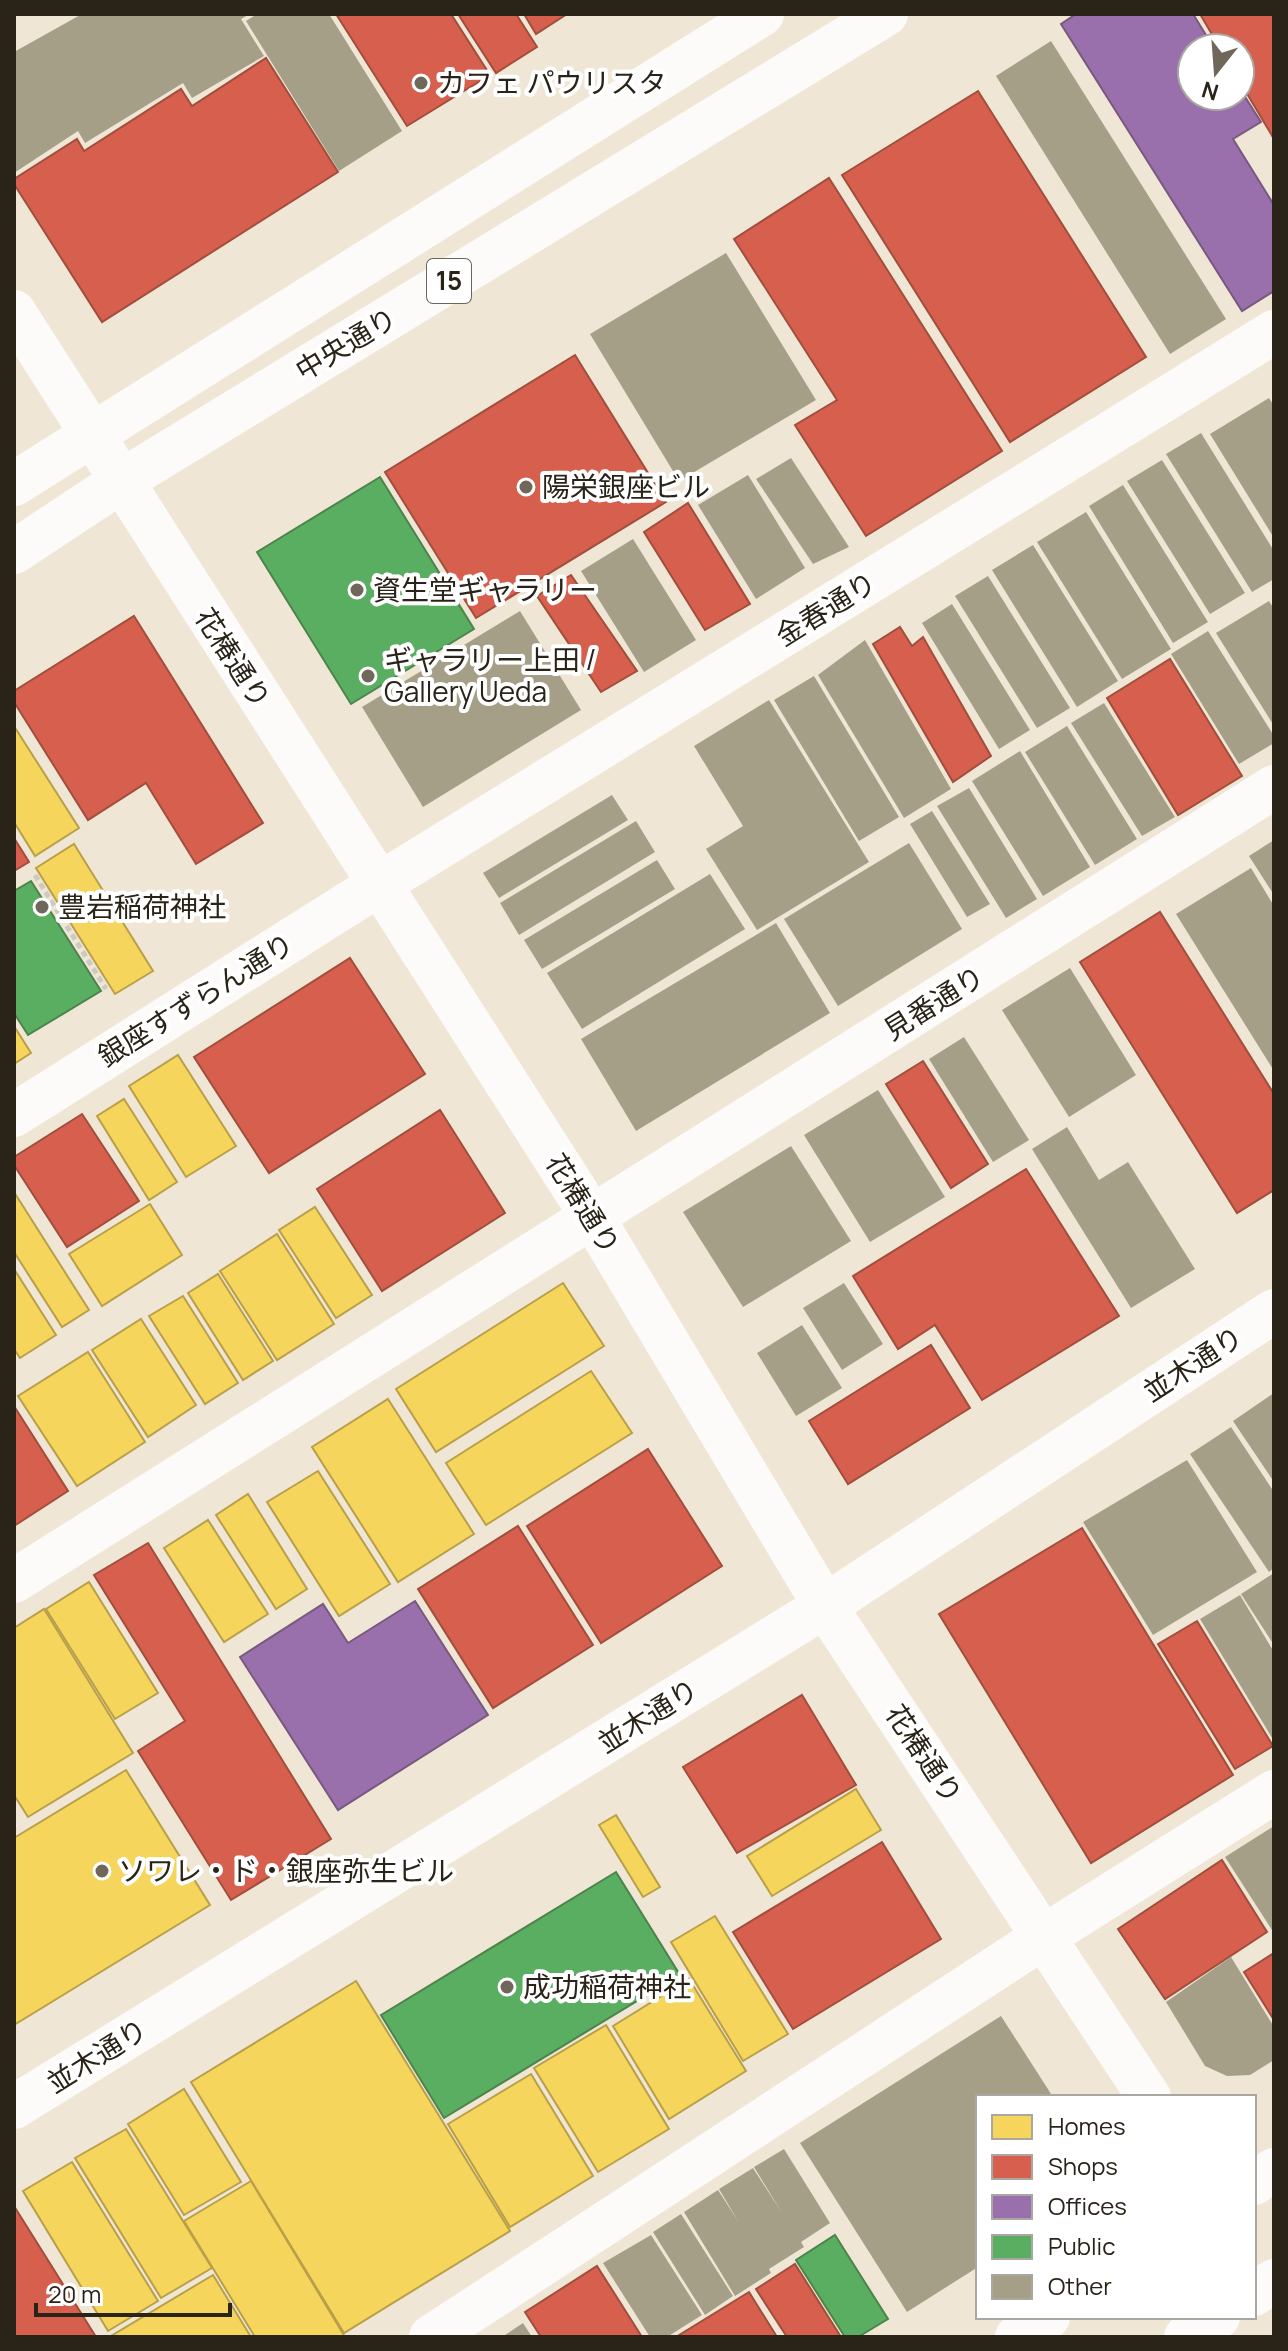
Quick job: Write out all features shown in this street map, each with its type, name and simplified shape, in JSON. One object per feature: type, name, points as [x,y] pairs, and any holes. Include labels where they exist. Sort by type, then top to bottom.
[{"type":"main road","name":"中央通り","points":[[14,484],[762,14]]},
{"type":"main road","name":"中央通り","points":[[14,552],[120,482],[886,14]]},
{"type":"main road","name":"花椿通り","points":[[14,312],[593,1218],[825,1606],[1148,2095]]},
{"type":"main road","name":"金春通り","points":[[378,885],[1274,332]]},
{"type":"main road","name":"見番通り","points":[[14,1581],[1274,787]]},
{"type":"main road","name":"銀座すずらん通り","points":[[14,1115],[378,885]]},
{"type":"main road","name":"並木通り","points":[[14,2107],[825,1606],[1274,1311]]},
{"type":"main road","points":[[431,2337],[1045,1936],[1274,1792]]},
{"type":"main road","points":[[1256,2182],[1274,2170]]},
{"type":"main road","points":[[1017,2337],[1045,2319]]},
{"type":"main road","points":[[1186,2337],[1215,2319]]},
{"type":"path","points":[[35,875],[136,1038]]},
{"type":"building: Homes","points":[[14,726],[79,828],[35,856],[14,822]]},
{"type":"building: Homes","points":[[74,844],[153,971],[115,994],[36,868]]},
{"type":"building: Homes","points":[[14,1026],[31,1053],[14,1064]]},
{"type":"building: Homes","points":[[178,1055],[236,1146],[186,1177],[129,1086]]},
{"type":"building: Homes","points":[[124,1099],[177,1182],[149,1200],[97,1116]]},
{"type":"building: Homes","points":[[14,1192],[89,1310],[62,1327],[14,1252]]},
{"type":"building: Homes","points":[[150,1204],[182,1255],[102,1306],[69,1254]]},
{"type":"building: Homes","points":[[315,1207],[372,1295],[336,1318],[279,1230]]},
{"type":"building: Homes","points":[[277,1234],[334,1324],[277,1360],[220,1271]]},
{"type":"building: Homes","points":[[14,1269],[56,1335],[20,1358],[14,1349]]},
{"type":"building: Homes","points":[[218,1274],[273,1361],[243,1380],[188,1293]]},
{"type":"building: Homes","points":[[563,1283],[604,1346],[436,1452],[396,1389]]},
{"type":"building: Homes","points":[[183,1296],[238,1383],[205,1404],[149,1316]]},
{"type":"building: Homes","points":[[141,1319],[196,1405],[148,1437],[92,1350]]},
{"type":"building: Homes","points":[[88,1352],[145,1442],[77,1486],[18,1396]]},
{"type":"building: Homes","points":[[591,1371],[632,1433],[486,1525],[446,1463]]},
{"type":"building: Homes","points":[[388,1399],[474,1534],[398,1582],[312,1447]]},
{"type":"building: Homes","points":[[318,1471],[390,1584],[339,1616],[267,1502]]},
{"type":"building: Homes","points":[[248,1494],[307,1589],[276,1609],[216,1515]]},
{"type":"building: Homes","points":[[208,1520],[268,1614],[224,1642],[164,1548]]},
{"type":"building: Homes","points":[[89,1582],[158,1693],[115,1719],[46,1609]]},
{"type":"building: Homes","points":[[44,1609],[133,1753],[28,1817],[14,1795],[14,1628]]},
{"type":"building: Homes","name":"ソワレ・ド・銀座弥生ビル","points":[[126,1770],[210,1905],[14,2025],[14,1838]]},
{"type":"building: Homes","points":[[856,1789],[881,1830],[772,1896],[747,1856]]},
{"type":"building: Homes","points":[[616,1815],[660,1887],[643,1897],[599,1825]]},
{"type":"building: Homes","points":[[715,1916],[788,2034],[743,2061],[671,1942]]},
{"type":"building: Homes","points":[[689,1979],[746,2071],[669,2119],[613,2026]]},
{"type":"building: Homes","points":[[356,1981],[510,2231],[344,2333],[191,2082]]},
{"type":"building: Homes","points":[[606,2025],[669,2129],[598,2172],[534,2068]]},
{"type":"building: Homes","points":[[531,2074],[593,2176],[510,2227],[448,2124]]},
{"type":"building: Homes","points":[[184,2089],[241,2182],[184,2215],[128,2124]]},
{"type":"building: Homes","points":[[126,2129],[212,2268],[161,2298],[75,2158]]},
{"type":"building: Homes","points":[[72,2162],[158,2301],[108,2331],[23,2191]]},
{"type":"building: Homes","points":[[251,2181],[345,2337],[255,2337],[184,2221]]},
{"type":"building: Homes","points":[[213,2275],[251,2337],[111,2336]]},
{"type":"building: Shops","points":[[336,14],[451,14],[490,75],[407,126]]},
{"type":"building: Shops","points":[[458,14],[516,14],[537,47],[496,73]]},
{"type":"building: Shops","points":[[524,14],[567,14],[536,34]]},
{"type":"building: Shops","points":[[1200,14],[1274,14],[1274,139],[1256,109],[1256,32],[1211,32]]},
{"type":"building: Shops","points":[[266,58],[338,172],[102,322],[14,184],[14,179],[77,139],[84,151],[181,89],[192,106]]},
{"type":"building: Shops","points":[[978,91],[1146,357],[1010,442],[842,175]]},
{"type":"building: Shops","points":[[829,178],[1002,451],[866,536],[795,425],[837,400],[734,239]]},
{"type":"building: Shops","name":"陽栄銀座ビル","points":[[575,355],[666,502],[476,618],[385,472]]},
{"type":"building: Shops","points":[[688,503],[750,604],[705,630],[644,532]]},
{"type":"building: Shops","points":[[571,575],[637,671],[601,692],[537,596]]},
{"type":"building: Shops","points":[[134,616],[263,823],[196,864],[146,783],[88,820],[14,702],[14,691]]},
{"type":"building: Shops","points":[[900,627],[912,646],[923,637],[991,756],[953,782],[873,644]]},
{"type":"building: Shops","points":[[1170,659],[1242,776],[1178,815],[1107,698]]},
{"type":"building: Shops","points":[[14,838],[29,862],[14,871]]},
{"type":"building: Shops","points":[[1160,912],[1274,1094],[1274,1190],[1237,1213],[1080,962]]},
{"type":"building: Shops","points":[[350,958],[425,1074],[269,1173],[194,1057]]},
{"type":"building: Shops","points":[[923,1061],[988,1164],[951,1188],[886,1084]]},
{"type":"building: Shops","points":[[440,1110],[505,1213],[382,1291],[317,1189]]},
{"type":"building: Shops","points":[[82,1114],[139,1201],[67,1247],[14,1165],[14,1157]]},
{"type":"building: Shops","points":[[1026,1169],[1119,1316],[982,1400],[935,1325],[898,1349],[853,1276]]},
{"type":"building: Shops","points":[[931,1345],[970,1408],[848,1484],[809,1421]]},
{"type":"building: Shops","points":[[14,1406],[68,1491],[14,1526]]},
{"type":"building: Shops","points":[[648,1449],[722,1566],[601,1643],[527,1526]]},
{"type":"building: Shops","points":[[518,1526],[593,1645],[493,1708],[418,1589]]},
{"type":"building: Shops","points":[[1082,1528],[1233,1775],[1091,1863],[939,1614]]},
{"type":"building: Shops","points":[[148,1543],[331,1839],[231,1900],[138,1751],[185,1721],[94,1575]]},
{"type":"building: Shops","points":[[1197,1621],[1273,1746],[1235,1769],[1158,1644]]},
{"type":"building: Shops","points":[[802,1695],[856,1785],[737,1853],[683,1767]]},
{"type":"building: Shops","points":[[882,1842],[941,1939],[793,2029],[733,1932]]},
{"type":"building: Shops","points":[[1222,1860],[1267,1932],[1165,1999],[1118,1929]]},
{"type":"building: Shops","points":[[1274,1953],[1274,2020],[1244,1972]]},
{"type":"building: Shops","points":[[14,2206],[96,2337],[14,2337]]},
{"type":"building: Shops","points":[[795,2264],[841,2337],[787,2337],[756,2289]]},
{"type":"building: Shops","points":[[597,2266],[642,2337],[541,2337],[525,2312]]},
{"type":"building: Shops","points":[[749,2292],[777,2337],[676,2337]]},
{"type":"building: Offices","points":[[1076,14],[1193,14],[1204,32],[1176,32],[1176,112],[1255,112],[1261,122],[1233,139],[1274,205],[1274,291],[1242,311],[1061,24]]},
{"type":"building: Offices","points":[[415,1601],[488,1715],[338,1810],[240,1657],[323,1604],[348,1643]]},
{"type":"building: Public","points":[[380,477],[474,629],[351,704],[257,552]]},
{"type":"building: Public","points":[[31,881],[101,991],[28,1035],[14,1013],[14,891]]},
{"type":"building: Public","points":[[616,1872],[680,1975],[444,2118],[381,2015]]},
{"type":"building: Public","points":[[835,2235],[888,2319],[858,2337],[845,2337],[796,2260]]},
{"type":"building: Other","points":[[82,14],[250,14],[241,19],[264,56],[192,98],[183,83],[85,143],[78,131],[14,173],[14,52]]},
{"type":"building: Other","points":[[257,14],[329,14],[402,131],[339,171],[246,21]]},
{"type":"building: Other","points":[[1051,41],[1226,319],[1170,354],[996,76]]},
{"type":"building: Other","points":[[726,253],[816,400],[679,481],[590,334]]},
{"type":"building: Other","points":[[1269,398],[1274,406],[1274,538],[1210,434]]},
{"type":"building: Other","points":[[1201,433],[1274,551],[1274,579],[1252,592],[1166,454]]},
{"type":"building: Other","points":[[791,458],[849,547],[813,564],[756,479]]},
{"type":"building: Other","points":[[1162,460],[1245,593],[1210,614],[1127,481]]},
{"type":"building: Other","points":[[748,475],[805,568],[756,599],[698,505]]},
{"type":"building: Other","points":[[1123,485],[1208,622],[1173,643],[1089,506]]},
{"type":"building: Other","points":[[1086,512],[1171,649],[1122,679],[1037,542]]},
{"type":"building: Other","points":[[633,539],[696,640],[644,672],[581,571]]},
{"type":"building: Other","points":[[1033,545],[1118,681],[1077,707],[992,570]]},
{"type":"building: Other","points":[[988,576],[1070,708],[1037,728],[955,596]]},
{"type":"building: Other","points":[[1269,601],[1274,609],[1274,726],[1216,633]]},
{"type":"building: Other","points":[[952,604],[1030,730],[999,749],[922,623]]},
{"type":"building: Other","points":[[520,611],[581,710],[423,807],[362,707]]},
{"type":"building: Other","points":[[1208,631],[1274,736],[1274,743],[1239,764],[1171,654]]},
{"type":"building: Other","points":[[865,640],[951,789],[904,818],[818,675]]},
{"type":"building: Other","points":[[814,676],[899,817],[859,841],[774,700]]},
{"type":"building: Other","points":[[769,700],[869,862],[757,930],[706,849],[743,826],[694,746]]},
{"type":"building: Other","points":[[1104,703],[1175,817],[1142,836],[1071,723]]},
{"type":"building: Other","points":[[1067,726],[1137,839],[1095,865],[1025,752]]},
{"type":"building: Other","points":[[1020,751],[1090,867],[1043,896],[972,781]]},
{"type":"building: Other","points":[[969,788],[1037,899],[1006,918],[937,806]]},
{"type":"building: Other","points":[[612,795],[628,820],[499,898],[483,873]]},
{"type":"building: Other","points":[[932,811],[990,904],[967,917],[910,824]]},
{"type":"building: Other","points":[[636,821],[655,852],[519,935],[500,903]]},
{"type":"building: Other","points":[[1274,840],[1274,895],[1249,856]]},
{"type":"building: Other","points":[[909,843],[962,929],[838,1006],[784,919]]},
{"type":"building: Other","points":[[657,860],[675,889],[542,969],[524,940]]},
{"type":"building: Other","points":[[1251,868],[1274,906],[1274,1071],[1176,914]]},
{"type":"building: Other","points":[[710,874],[745,929],[582,1029],[547,973]]},
{"type":"building: Other","points":[[776,923],[830,1013],[636,1131],[581,1039]]},
{"type":"building: Other","points":[[1070,968],[1136,1075],[1069,1117],[1002,1010]]},
{"type":"building: Other","points":[[964,1037],[1029,1140],[993,1162],[929,1059]]},
{"type":"building: Other","points":[[878,1090],[945,1197],[870,1242],[804,1135]]},
{"type":"building: Other","points":[[1067,1127],[1099,1180],[1128,1162],[1195,1269],[1131,1308],[1032,1149]]},
{"type":"building: Other","points":[[791,1146],[851,1241],[743,1307],[683,1212]]},
{"type":"building: Other","points":[[844,1283],[883,1344],[842,1370],[803,1308]]},
{"type":"building: Other","points":[[802,1325],[842,1388],[796,1416],[757,1353]]},
{"type":"building: Other","points":[[1274,1393],[1274,1482],[1233,1421]]},
{"type":"building: Other","points":[[1231,1427],[1274,1492],[1274,1568],[1269,1572],[1190,1454]]},
{"type":"building: Other","points":[[1187,1460],[1257,1572],[1153,1635],[1083,1522]]},
{"type":"building: Other","points":[[1274,1573],[1274,1645],[1241,1594]]},
{"type":"building: Other","points":[[1240,1595],[1274,1652],[1274,1741],[1200,1619]]},
{"type":"building: Other","points":[[1274,1826],[1274,1929],[1272,1930],[1225,1857]]},
{"type":"building: Other","points":[[1231,1957],[1274,2027],[1274,2060],[1250,2075],[1227,2076],[1205,2066],[1166,2002]]},
{"type":"building: Other","points":[[1001,2016],[1052,2095],[976,2095],[976,2268],[907,2312],[800,2143]]},
{"type":"building: Other","points":[[784,2149],[830,2223],[801,2242],[804,2247],[769,2269],[771,2273],[735,2296],[684,2212],[718,2190],[738,2221],[719,2189],[753,2168],[782,2213],[754,2167]]},
{"type":"building: Other","points":[[681,2214],[733,2296],[705,2315],[653,2232]]},
{"type":"building: Other","points":[[651,2235],[702,2315],[667,2337],[650,2337],[603,2263]]},
{"type":"building: Other","points":[[523,2323],[532,2337],[502,2337]]},
{"type":"place","name":"カフェ パウリスタ","points":[[421,83]]},
{"type":"place","name":"陽栄銀座ビル","points":[[526,487]]},
{"type":"place","name":"資生堂ギャラリー","points":[[357,590]]},
{"type":"place","name":"ギャラリー上田 / Gallery Ueda","points":[[368,676]]},
{"type":"place","name":"豊岩稲荷神社","points":[[42,907]]},
{"type":"place","name":"ソワレ・ド・銀座弥生ビル","points":[[102,1871]]},
{"type":"place","name":"成功稲荷神社","points":[[507,1987]]}]
